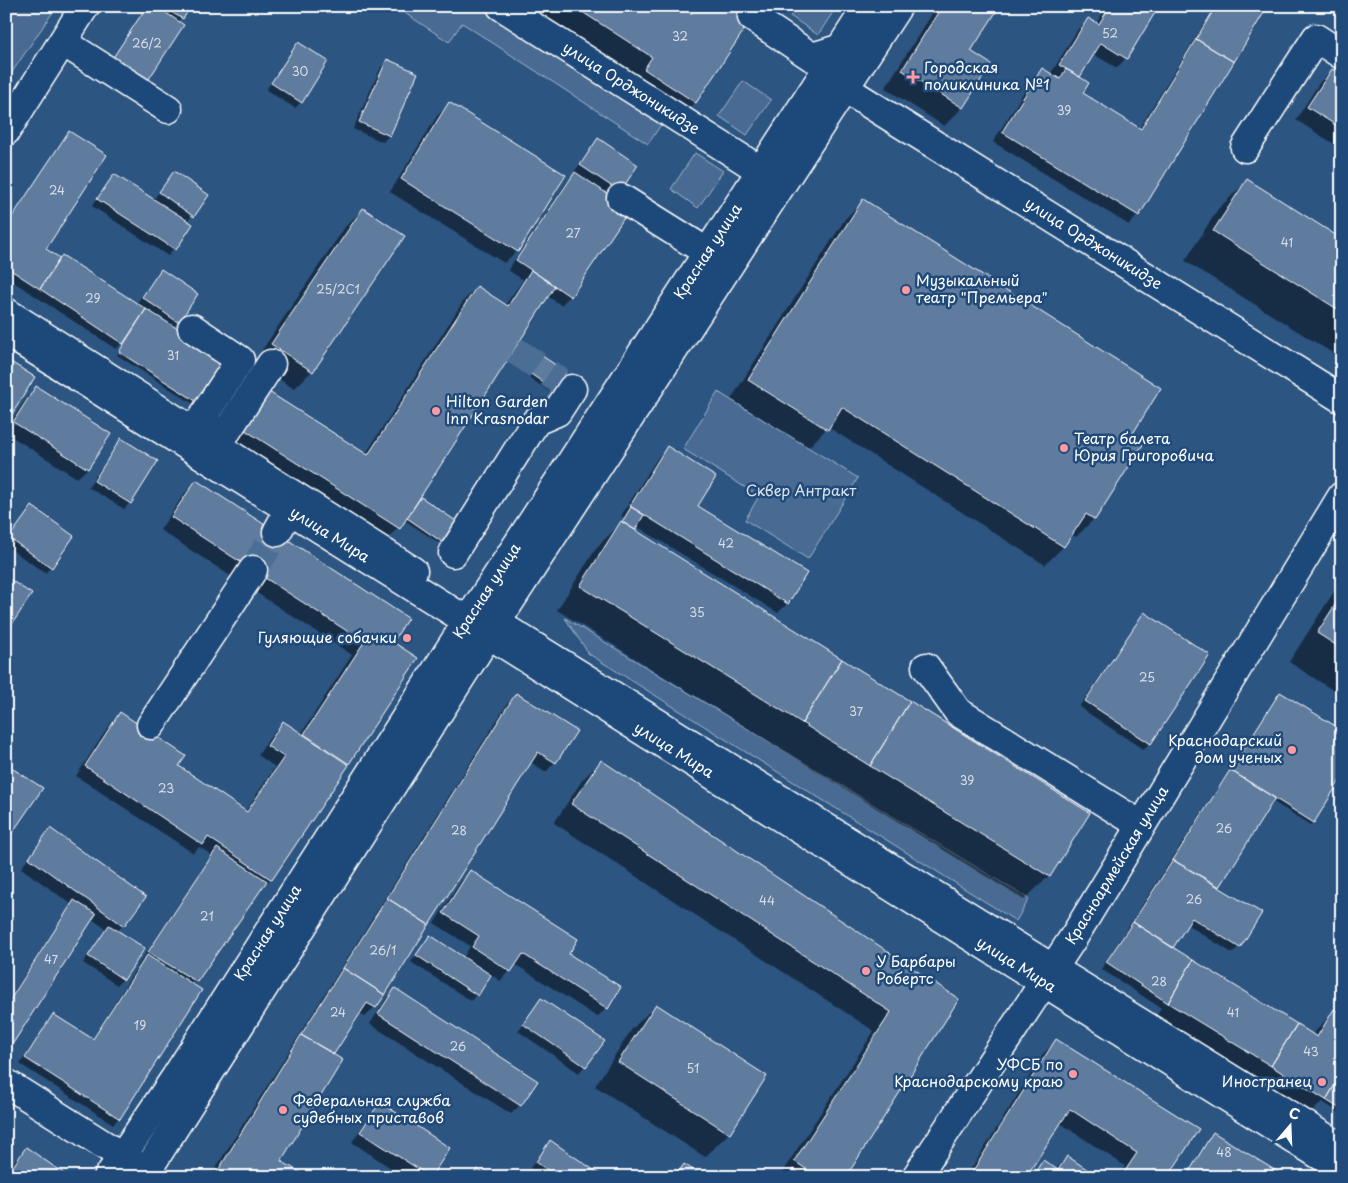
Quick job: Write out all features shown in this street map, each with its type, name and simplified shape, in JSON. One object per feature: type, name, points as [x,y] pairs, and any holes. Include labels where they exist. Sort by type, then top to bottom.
[{"type":"street","points":[[6,132],[85,6]]},
{"type":"street","name":"улица Орджоникидзе","points":[[501,6],[760,170]]},
{"type":"street","name":"Красная улица","points":[[148,1175],[482,623],[604,411],[868,6]]},
{"type":"street","name":"Красная улица","points":[[115,1166],[898,6]]},
{"type":"street","points":[[752,17],[812,57],[841,48]]},
{"type":"street","points":[[1244,148],[1316,38],[1342,55]]},
{"type":"street","points":[[63,42],[168,109]]},
{"type":"street","name":"улица Орджоникидзе","points":[[844,88],[1342,398]]},
{"type":"street","points":[[621,198],[706,252]]},
{"type":"street","name":"улица Мира","points":[[6,312],[189,438],[283,521],[482,623]]},
{"type":"street","points":[[189,438],[240,360],[192,328]]},
{"type":"street","name":"улица Мира","points":[[6,332],[189,438],[1048,976],[1342,1169]]},
{"type":"street","points":[[189,438],[227,431],[270,364]]},
{"type":"street","points":[[453,553],[536,422],[558,412],[566,385],[604,411]]},
{"type":"street","name":"Красноармейская улица","points":[[916,1177],[1048,976],[1342,496]]},
{"type":"street","points":[[151,725],[253,570]]},
{"type":"street","points":[[926,666],[958,712],[1141,825]]},
{"type":"street","name":"улица Мира","points":[[1048,976],[1342,1148]]},
{"type":"street","points":[[6,1082],[115,1166],[148,1175]]},
{"type":"green space","points":[[6,6],[57,6],[6,81]]},
{"type":"green space","points":[[394,6],[482,6],[662,123],[648,144],[462,23],[449,42]]},
{"type":"green space","points":[[797,6],[837,6],[818,35],[790,16]]},
{"type":"green space","points":[[743,81],[771,100],[747,135],[719,116]]},
{"type":"green space","points":[[695,153],[723,171],[698,208],[671,189]]},
{"type":"green space","name":"Сквер Антракт","points":[[718,392],[858,478],[808,559],[745,520],[759,496],[683,449]]},
{"type":"green space","points":[[565,618],[1029,899],[1016,921],[589,654]]},
{"type":"building","points":[[147,6],[156,6],[184,25],[145,85],[110,62]]},
{"type":"building","points":[[161,6],[191,6],[183,19]]},
{"type":"building","points":[[573,6],[680,6],[691,14],[696,6],[760,6],[696,103],[644,69],[652,57]]},
{"type":"building","points":[[942,6],[1000,6],[971,51],[991,64],[963,108],[902,70]]},
{"type":"building","points":[[1110,6],[1159,6],[1127,59],[1101,43],[1080,77],[1059,65],[1088,18],[1099,24]]},
{"type":"building","points":[[1216,6],[1268,6],[1234,62],[1196,39]]},
{"type":"building","points":[[1196,39],[1234,62],[1139,216],[1002,132],[1042,68],[1060,79],[1066,69],[1080,77],[1089,83],[1083,93],[1141,129]]},
{"type":"building","points":[[298,42],[328,61],[302,103],[271,83]]},
{"type":"building","points":[[387,59],[418,73],[390,136],[359,122]]},
{"type":"building","points":[[1332,69],[1342,75],[1342,129],[1307,107]]},
{"type":"building","points":[[449,102],[566,175],[518,252],[401,179]]},
{"type":"building","points":[[69,131],[107,155],[46,249],[60,258],[40,289],[6,267],[6,226]]},
{"type":"building","points":[[598,138],[638,165],[620,192],[580,165]]},
{"type":"building","points":[[174,171],[209,195],[194,217],[159,192]]},
{"type":"building","points":[[575,172],[630,209],[571,297],[516,260]]},
{"type":"building","points":[[114,174],[193,224],[176,250],[97,199]]},
{"type":"building","points":[[1247,179],[1342,239],[1342,312],[1213,231]]},
{"type":"building","name":"Музыкальный театр \"Премьера\"","points":[[863,199],[1161,388],[1132,435],[1144,443],[1095,520],[1086,514],[1064,547],[842,407],[828,430],[748,380]]},
{"type":"building","points":[[363,208],[405,236],[313,372],[271,344]]},
{"type":"building","points":[[62,255],[146,309],[123,344],[40,289]]},
{"type":"building","points":[[161,269],[198,294],[179,323],[142,297]]},
{"type":"building","name":"Hilton Garden Inn Krasnodar","points":[[531,270],[555,286],[400,529],[245,430],[269,392],[368,455],[477,286],[508,306]]},
{"type":"building","points":[[146,309],[226,359],[199,403],[119,352]]},
{"type":"building","points":[[520,341],[566,372],[554,390],[509,359]]},
{"type":"building","points":[[6,359],[35,377],[9,419],[6,417]]},
{"type":"building","points":[[36,386],[111,434],[88,469],[13,422]]},
{"type":"building","points":[[121,438],[158,461],[131,504],[94,481]]},
{"type":"building","points":[[667,446],[716,477],[698,506],[807,573],[788,604],[630,506]]},
{"type":"building","points":[[196,480],[408,618],[393,642],[418,658],[349,764],[304,734],[364,642],[171,517]]},
{"type":"building","points":[[421,497],[456,521],[442,542],[407,518]]},
{"type":"building","points":[[32,506],[74,536],[52,568],[9,538]]},
{"type":"building","points":[[631,507],[644,515],[635,530],[622,522]]},
{"type":"building","points":[[621,521],[842,659],[802,723],[580,586]]},
{"type":"building","points":[[6,577],[32,594],[6,633]]},
{"type":"building","points":[[1342,594],[1342,649],[1317,633]]},
{"type":"building","points":[[1144,612],[1210,655],[1151,744],[1085,701]]},
{"type":"building","points":[[842,659],[910,701],[870,766],[802,723]]},
{"type":"building","name":"Краснодарский дом ученых","points":[[1280,692],[1342,730],[1342,777],[1314,823],[1230,770]]},
{"type":"building","points":[[516,693],[577,731],[556,763],[538,752],[429,925],[387,898]]},
{"type":"building","points":[[910,701],[1090,813],[1050,877],[870,766]]},
{"type":"building","points":[[120,712],[186,756],[179,766],[247,812],[284,757],[267,746],[283,721],[349,765],[272,880],[208,837],[203,845],[85,766]]},
{"type":"building","points":[[601,760],[959,999],[846,1177],[818,1177],[794,1161],[891,1012],[571,804]]},
{"type":"building","points":[[6,766],[43,788],[6,842]]},
{"type":"building","points":[[1230,770],[1275,798],[1220,887],[1173,860]]},
{"type":"building","points":[[50,828],[146,897],[124,926],[29,858]]},
{"type":"building","points":[[217,848],[267,881],[197,982],[148,952]]},
{"type":"building","points":[[1173,860],[1262,913],[1240,948],[1192,918],[1173,948],[1133,922]]},
{"type":"building","points":[[470,870],[578,939],[569,954],[621,987],[608,1009],[523,954],[511,972],[472,947],[479,936],[443,913]]},
{"type":"building","points":[[387,898],[429,925],[385,995],[343,968]]},
{"type":"building","points":[[74,900],[96,914],[10,1048],[6,1045],[6,1006]]},
{"type":"building","points":[[1133,922],[1193,960],[1168,1003],[1106,962]]},
{"type":"building","points":[[109,925],[145,948],[124,980],[88,956]]},
{"type":"building","points":[[430,935],[491,975],[478,996],[416,955]]},
{"type":"building","points":[[147,955],[202,990],[120,1119],[25,1058],[53,1014],[93,1039]]},
{"type":"building","points":[[1193,960],[1297,1024],[1271,1066],[1168,1003]]},
{"type":"building","points":[[343,968],[385,995],[376,1008],[367,1003],[334,1054],[301,1035]]},
{"type":"building","points":[[395,988],[538,1081],[521,1106],[378,1014]]},
{"type":"building","points":[[541,998],[605,1041],[586,1067],[523,1024]]},
{"type":"building","points":[[656,1004],[767,1076],[730,1134],[618,1062]]},
{"type":"building","points":[[1334,1009],[1342,1014],[1342,1073],[1326,1100],[1271,1066],[1297,1024],[1317,1037]]},
{"type":"building","name":"Федеральная служба судебных приставов","points":[[301,1035],[343,1060],[281,1161],[308,1177],[214,1177]]},
{"type":"building","name":"УФСБ по Краснодарскому краю","points":[[1056,1039],[1199,1129],[1168,1177],[1121,1177],[1137,1153],[1070,1109],[1026,1177],[969,1177]]},
{"type":"building","points":[[1342,1073],[1342,1110],[1326,1100]]},
{"type":"building","points":[[380,1102],[450,1148],[431,1177],[360,1132]]},
{"type":"building","points":[[1213,1132],[1281,1174],[1279,1177],[1186,1177]]},
{"type":"building","points":[[550,1140],[604,1177],[558,1177],[536,1162]]},
{"type":"building","points":[[26,1147],[69,1177],[6,1177]]},
{"type":"building","points":[[1067,1156],[1099,1177],[1032,1177],[1043,1160],[1058,1170]]},
{"type":"building","points":[[684,1164],[704,1177],[675,1177]]},
{"type":"building","points":[[477,1169],[489,1177],[472,1177]]},
{"type":"building","points":[[793,1169],[805,1177],[788,1177]]},
{"type":"tunnel","points":[[514,350],[560,381]]},
{"type":"tunnel","points":[[253,570],[277,532]]},
{"type":"place","name":"Городская поликлиника №1","points":[[913,77]]},
{"type":"place","name":"Музыкальный театр \"Премьера\"","points":[[906,290]]},
{"type":"place","name":"Hilton Garden Inn Krasnodar","points":[[436,411]]},
{"type":"place","name":"Театр балета Юрия Григоровича","points":[[1064,448]]},
{"type":"place","name":"Гуляющие собачки","points":[[407,638]]},
{"type":"place","name":"Краснодарский дом ученых","points":[[1292,750]]},
{"type":"place","name":"У Барбары Робертс","points":[[866,971]]},
{"type":"place","name":"УФСБ по Краснодарскому краю","points":[[1073,1074]]},
{"type":"place","name":"Иностранец","points":[[1322,1082]]},
{"type":"place","name":"Федеральная служба судебных приставов","points":[[283,1110]]}]
